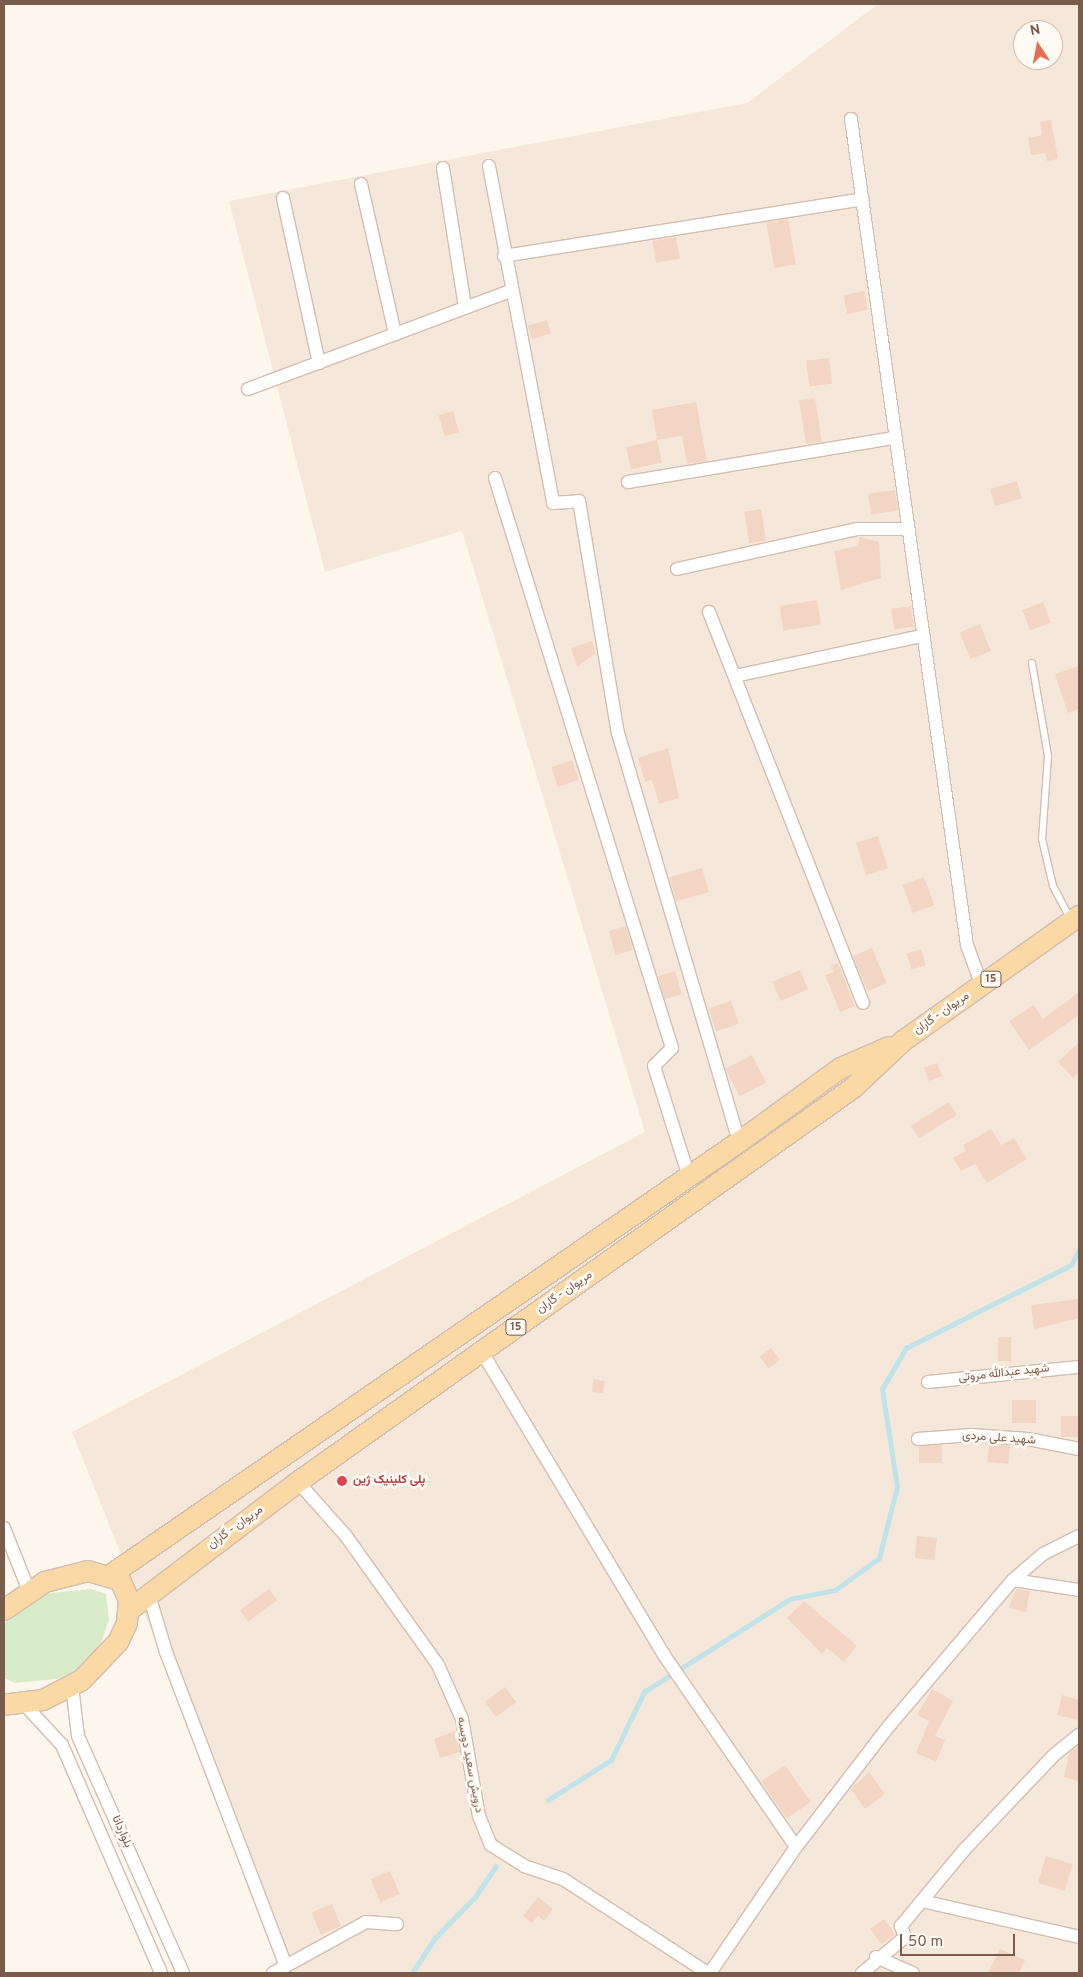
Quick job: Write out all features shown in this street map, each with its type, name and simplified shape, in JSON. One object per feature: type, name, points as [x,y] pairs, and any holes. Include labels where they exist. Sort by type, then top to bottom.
[{"type":"main road","name":"مریوان - گاران","points":[[128,1611],[234,1528],[853,1088],[903,1041],[1075,919]]},
{"type":"main road","name":"مریوان - گاران","points":[[112,1574],[689,1177],[841,1068],[903,1041]]},
{"type":"main road","points":[[212,1505],[217,1522],[234,1528]]},
{"type":"main road","points":[[4,1610],[29,1591],[70,1574],[112,1574],[125,1587],[128,1611],[118,1642],[72,1686],[24,1704],[4,1705]]},
{"type":"street","points":[[851,119],[894,438],[967,945],[982,986]]},
{"type":"street","points":[[489,166],[510,291],[553,503],[579,501],[618,733],[739,1142]]},
{"type":"street","points":[[443,168],[465,308]]},
{"type":"street","points":[[361,184],[395,334]]},
{"type":"street","points":[[283,198],[319,363]]},
{"type":"street","points":[[504,256],[862,199]]},
{"type":"street","points":[[248,389],[510,291]]},
{"type":"street","points":[[628,482],[894,438]]},
{"type":"street","points":[[495,478],[672,1048],[654,1066],[689,1177]]},
{"type":"street","points":[[677,569],[857,529],[907,529]]},
{"type":"street","points":[[709,612],[863,1003]]},
{"type":"street","points":[[735,676],[922,636]]},
{"type":"street","points":[[482,1352],[664,1655],[796,1847]]},
{"type":"street","name":"شهید عبدالله مروتی","points":[[928,1382],[1079,1367]]},
{"type":"street","name":"شهید علی مردی","points":[[918,1439],[971,1435],[1028,1438],[1079,1449]]},
{"type":"street","name":"درویش سعید دویسه","points":[[298,1482],[346,1536],[438,1665],[462,1719],[479,1816],[491,1845],[524,1866],[563,1879],[709,1973]]},
{"type":"street","points":[[4,1528],[29,1591]]},
{"type":"street","points":[[709,1973],[796,1847],[889,1726],[1013,1580],[1043,1554],[1079,1536]]},
{"type":"street","points":[[1013,1580],[1079,1590]]},
{"type":"street","points":[[149,1594],[166,1652],[286,1966]]},
{"type":"street","name":"بلواردانا","points":[[72,1686],[78,1736],[183,1973]]},
{"type":"street","name":"بلواردانا","points":[[24,1704],[62,1745],[161,1973]]},
{"type":"street","points":[[862,1973],[876,1957],[889,1954],[905,1936],[901,1926],[964,1849],[1054,1755],[1079,1735]]},
{"type":"street","points":[[922,1902],[1079,1937]]},
{"type":"street","points":[[273,1973],[366,1922],[397,1924]]},
{"type":"street","points":[[876,1957],[913,1973]]},
{"type":"lane","points":[[1032,662],[1048,756],[1042,839],[1053,886],[1075,919]]},
{"type":"shaded area","points":[[878,4],[1079,4],[1079,1973],[289,1973],[72,1432],[645,1132],[462,531],[325,572],[229,201],[747,103]]},
{"type":"green space","points":[[91,1589],[106,1594],[109,1620],[97,1654],[66,1678],[15,1683],[4,1678],[4,1624],[41,1594]]},
{"type":"building","points":[[1051,120],[1058,159],[1047,161],[1045,153],[1031,155],[1028,138],[1042,135],[1040,122]]},
{"type":"building","points":[[788,219],[796,264],[774,268],[766,223]]},
{"type":"building","points":[[676,237],[680,259],[656,263],[652,241]]},
{"type":"building","points":[[864,291],[868,310],[847,314],[843,295]]},
{"type":"building","points":[[547,320],[551,333],[532,339],[528,326]]},
{"type":"building","points":[[829,358],[832,384],[809,387],[806,361]]},
{"type":"building","points":[[815,398],[822,441],[806,444],[799,401]]},
{"type":"building","points":[[696,402],[707,461],[687,464],[682,436],[657,440],[652,410]]},
{"type":"building","points":[[453,411],[459,432],[445,436],[439,415]]},
{"type":"building","points":[[657,440],[662,462],[631,470],[626,447]]},
{"type":"building","points":[[1017,481],[1022,498],[995,506],[990,489]]},
{"type":"building","points":[[895,490],[898,511],[871,515],[868,494]]},
{"type":"building","points":[[761,509],[766,541],[749,543],[744,512]]},
{"type":"building","points":[[860,537],[879,542],[881,578],[841,590],[834,551],[858,546]]},
{"type":"building","points":[[817,600],[821,625],[783,631],[779,606]]},
{"type":"building","points":[[1043,602],[1051,623],[1030,630],[1022,610]]},
{"type":"building","points":[[911,606],[914,627],[894,630],[891,609]]},
{"type":"building","points":[[980,624],[991,651],[970,659],[960,632]]},
{"type":"building","points":[[592,641],[596,653],[577,667],[571,648]]},
{"type":"building","points":[[1079,666],[1079,709],[1068,713],[1055,674]]},
{"type":"building","points":[[668,748],[679,798],[659,804],[652,780],[645,782],[638,758]]},
{"type":"building","points":[[572,760],[579,780],[558,787],[551,767]]},
{"type":"building","points":[[878,836],[888,869],[866,875],[856,843]]},
{"type":"building","points":[[702,868],[709,892],[676,901],[669,877]]},
{"type":"building","points":[[924,877],[934,905],[913,913],[902,885]]},
{"type":"building","points":[[626,926],[633,950],[616,955],[609,931]]},
{"type":"building","points":[[872,948],[887,983],[868,991],[853,956]]},
{"type":"building","points":[[921,949],[926,965],[912,970],[907,953]]},
{"type":"building","points":[[838,963],[855,1006],[840,1012],[825,975],[834,972],[831,966]]},
{"type":"building","points":[[800,970],[808,989],[781,1001],[772,982]]},
{"type":"building","points":[[675,971],[682,994],[665,999],[658,976]]},
{"type":"building","points":[[1079,992],[1079,1015],[1029,1050],[1009,1021],[1034,1005],[1043,1019]]},
{"type":"building","points":[[731,1001],[739,1024],[716,1032],[708,1009]]},
{"type":"building","points":[[1079,1042],[1079,1072],[1073,1078],[1058,1062]]},
{"type":"building","points":[[752,1055],[766,1083],[739,1096],[725,1069]]},
{"type":"building","points":[[937,1063],[942,1076],[929,1081],[924,1068]]},
{"type":"building","points":[[949,1102],[957,1115],[919,1139],[911,1126]]},
{"type":"building","points":[[991,1129],[1001,1145],[1014,1138],[1027,1159],[987,1183],[975,1164],[961,1171],[953,1158],[966,1151],[963,1145]]},
{"type":"building","points":[[1079,1299],[1079,1318],[1034,1329],[1031,1305]]},
{"type":"building","points":[[998,1337],[1011,1337],[1011,1361],[998,1361]]},
{"type":"building","points":[[771,1348],[780,1360],[769,1368],[760,1356]]},
{"type":"building","points":[[593,1379],[605,1381],[603,1393],[592,1392]]},
{"type":"building","points":[[1012,1400],[1036,1400],[1036,1423],[1012,1423]]},
{"type":"building","points":[[1061,1416],[1078,1416],[1078,1437],[1061,1437]]},
{"type":"building","points":[[989,1444],[1010,1446],[1008,1464],[987,1462]]},
{"type":"building","points":[[919,1445],[942,1445],[942,1463],[919,1463]]},
{"type":"building","points":[[917,1536],[937,1538],[935,1560],[915,1558]]},
{"type":"building","points":[[269,1589],[277,1600],[248,1621],[240,1610]]},
{"type":"building","points":[[1016,1589],[1030,1591],[1026,1612],[1009,1608]]},
{"type":"building","points":[[804,1601],[857,1646],[844,1662],[827,1648],[822,1654],[787,1618]]},
{"type":"building","points":[[505,1687],[516,1702],[496,1717],[485,1702]]},
{"type":"building","points":[[932,1689],[953,1701],[935,1736],[945,1740],[936,1762],[916,1753],[929,1721],[917,1715]]},
{"type":"building","points":[[1062,1695],[1079,1700],[1079,1720],[1057,1715]]},
{"type":"building","points":[[455,1731],[460,1752],[440,1758],[434,1739]]},
{"type":"building","points":[[1079,1745],[1079,1781],[1064,1777],[1069,1753]]},
{"type":"building","points":[[785,1765],[811,1802],[787,1818],[761,1782]]},
{"type":"building","points":[[869,1772],[885,1794],[865,1809],[851,1789]]},
{"type":"building","points":[[1046,1856],[1073,1864],[1065,1891],[1038,1883]]},
{"type":"building","points":[[390,1871],[400,1894],[380,1902],[371,1879]]},
{"type":"building","points":[[538,1897],[553,1909],[544,1921],[538,1916],[532,1923],[523,1916]]},
{"type":"building","points":[[332,1904],[341,1926],[321,1934],[312,1912]]},
{"type":"building","points":[[884,1919],[895,1934],[881,1944],[870,1929]]},
{"type":"building","points":[[1000,1949],[1025,1960],[1019,1973],[988,1973]]},
{"type":"waterway","points":[[548,1800],[611,1760],[644,1692],[790,1599],[835,1590],[879,1558],[897,1487],[882,1389],[906,1348],[1071,1265],[1079,1250]]},
{"type":"waterway","points":[[412,1973],[435,1938],[475,1897],[496,1866]]},
{"type":"place","name":"پلی کلینیک ژین","points":[[342,1481]]}]
